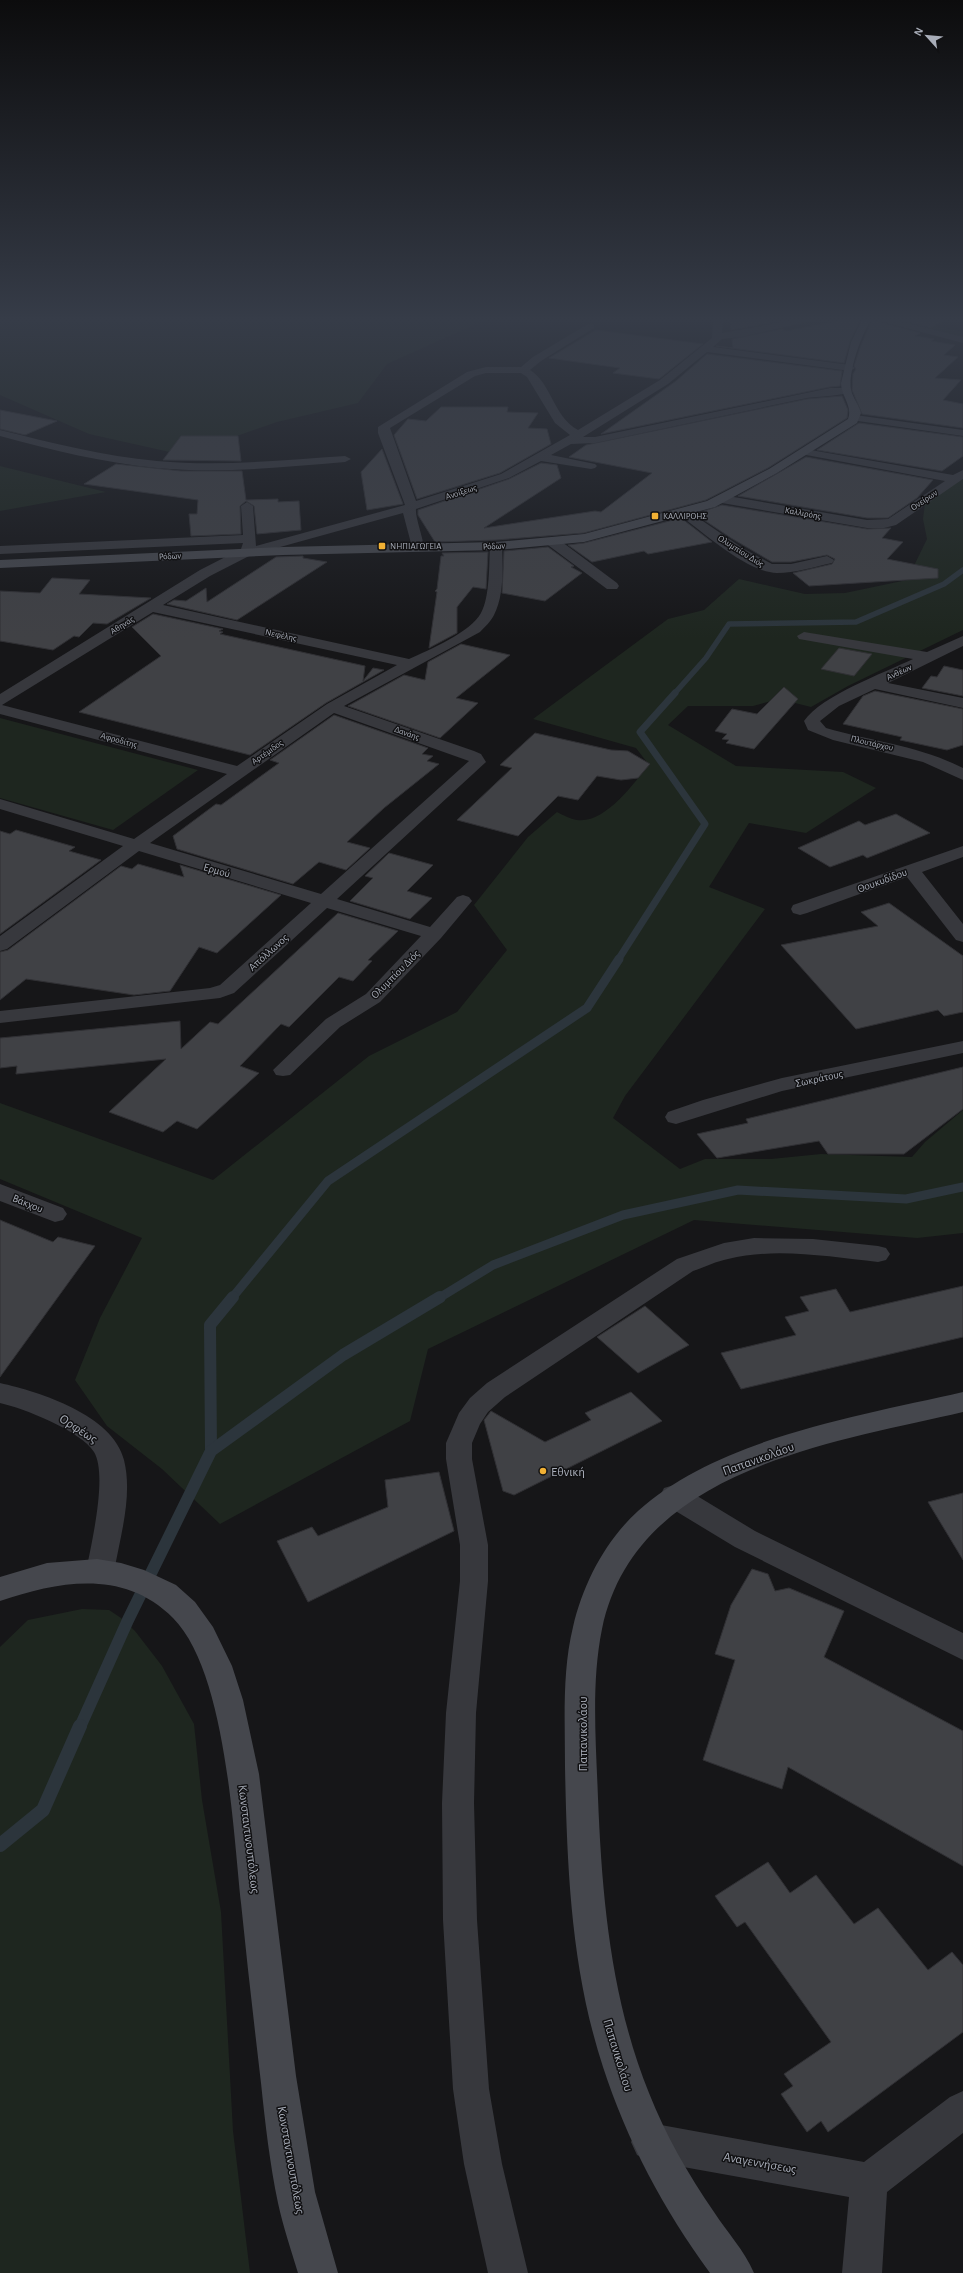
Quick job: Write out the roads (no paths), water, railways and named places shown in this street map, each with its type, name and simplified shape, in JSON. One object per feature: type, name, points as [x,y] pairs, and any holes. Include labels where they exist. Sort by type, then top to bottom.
[{"type":"street","points":[[386,426],[384,427],[389,447],[411,506],[409,516],[416,530],[418,548]]},
{"type":"street","points":[[562,426],[573,438],[595,440],[661,426]]},
{"type":"street","name":"Ανοίξεως","points":[[248,546],[333,530],[465,491],[505,476],[592,426]]},
{"type":"street","name":"Ρόδων","points":[[0,564],[248,546],[418,548],[496,546],[553,542],[599,535],[685,513],[722,499],[805,452],[843,426]]},
{"type":"street","points":[[913,426],[963,433]]},
{"type":"street","points":[[0,433],[89,456],[175,466],[232,466],[345,459]]},
{"type":"street","points":[[805,452],[959,477]]},
{"type":"street","points":[[540,457],[590,466]]},
{"type":"street","name":"Ονείρων","points":[[884,524],[892,522],[959,477]]},
{"type":"street","name":"Καλλιρόης","points":[[722,499],[867,524],[884,524]]},
{"type":"street","points":[[0,550],[63,546],[248,546],[247,506]]},
{"type":"street","name":"Ολυμπίου Διός","points":[[685,513],[749,557],[768,567],[781,568],[827,560]]},
{"type":"street","points":[[553,542],[612,586]]},
{"type":"street","name":"Αθηνάς","points":[[0,701],[248,546]]},
{"type":"street","name":"Αρτέμιδος","points":[[0,945],[136,845],[332,707],[376,681],[411,664],[475,629],[484,620],[491,607],[496,566],[496,546]]},
{"type":"street","name":"Νεφέλης","points":[[151,607],[411,664]]},
{"type":"street","points":[[804,636],[929,657]]},
{"type":"street","name":"Ανθέων","points":[[834,703],[963,640]]},
{"type":"street","points":[[873,684],[963,703]]},
{"type":"street","name":"Πλουτάρχου","points":[[834,703],[814,718],[812,723],[815,728],[914,754],[959,770]]},
{"type":"street","name":"Δανάης","points":[[332,707],[468,754],[475,757],[478,762]]},
{"type":"street","name":"Αφροδίτης","points":[[0,708],[239,772]]},
{"type":"street","name":"Απόλλωνος","points":[[0,1017],[171,999],[221,992],[227,989],[478,762]]},
{"type":"street","name":"Ερμού","points":[[0,804],[434,934]]},
{"type":"street","name":"Θουκυδίδου","points":[[800,909],[963,851]]},
{"type":"street","points":[[911,870],[963,936]]},
{"type":"street","name":"Ολυμπίου Διός","points":[[283,1070],[333,1023],[373,998],[463,901]]},
{"type":"street","name":"Σωκράτους","points":[[676,1117],[712,1104],[788,1084],[963,1047]]},
{"type":"street","name":"Βάκχου","points":[[0,1192],[55,1214]]},
{"type":"street","points":[[508,2273],[483,2164],[471,2089],[465,2008],[458,1803],[461,1713],[474,1580],[474,1559],[471,1520],[459,1459],[459,1443],[463,1430],[479,1405],[496,1390],[686,1265],[724,1251],[754,1246],[813,1248],[878,1254]]},
{"type":"street","name":"Ορφέως","points":[[0,1393],[33,1402],[58,1414],[97,1437],[106,1449],[111,1466],[112,1573]]},
{"type":"street","name":"Παπανικολάου","points":[[734,2273],[697,2220],[650,2142],[620,2065],[607,2019],[588,1919],[584,1858],[582,1691],[589,1624],[602,1585],[625,1544],[649,1517],[674,1496],[716,1474],[767,1454],[845,1431],[963,1402]]},
{"type":"street","points":[[674,1496],[745,1539],[963,1647]]},
{"type":"street","name":"Κωνσταντινουπόλεως","points":[[0,1589],[27,1579],[73,1570],[112,1573],[152,1585],[170,1597],[193,1620],[216,1662],[233,1723],[246,1801],[277,2066],[295,2187],[318,2273]]},
{"type":"street","points":[[862,2273],[869,2182],[963,2110]]},
{"type":"street","name":"Αναγεννήσεως","points":[[650,2142],[869,2182]]},
{"type":"waterway","points":[[674,694],[706,658],[729,624],[856,622],[944,584],[963,570]]},
{"type":"waterway","points":[[618,960],[705,824],[640,732],[675,693]]},
{"type":"waterway","points":[[232,1298],[328,1181],[587,1008],[619,959]]},
{"type":"waterway","points":[[439,1298],[493,1265],[623,1215],[738,1190],[906,1199],[963,1187]]},
{"type":"waterway","points":[[211,1451],[210,1325],[233,1297]]},
{"type":"waterway","points":[[211,1451],[343,1355],[440,1297]]},
{"type":"waterway","points":[[80,1727],[128,1620],[211,1451]]},
{"type":"waterway","points":[[0,1845],[43,1810],[80,1726]]},
{"type":"place","name":"ΚΑΛΛΙΡΟΗΣ","points":[[655,516]]},
{"type":"place","name":"ΝΗΠΙΑΓΩΓΕΙΑ","points":[[382,546]]},
{"type":"place","name":"Εθνική","points":[[543,1471]]}]
